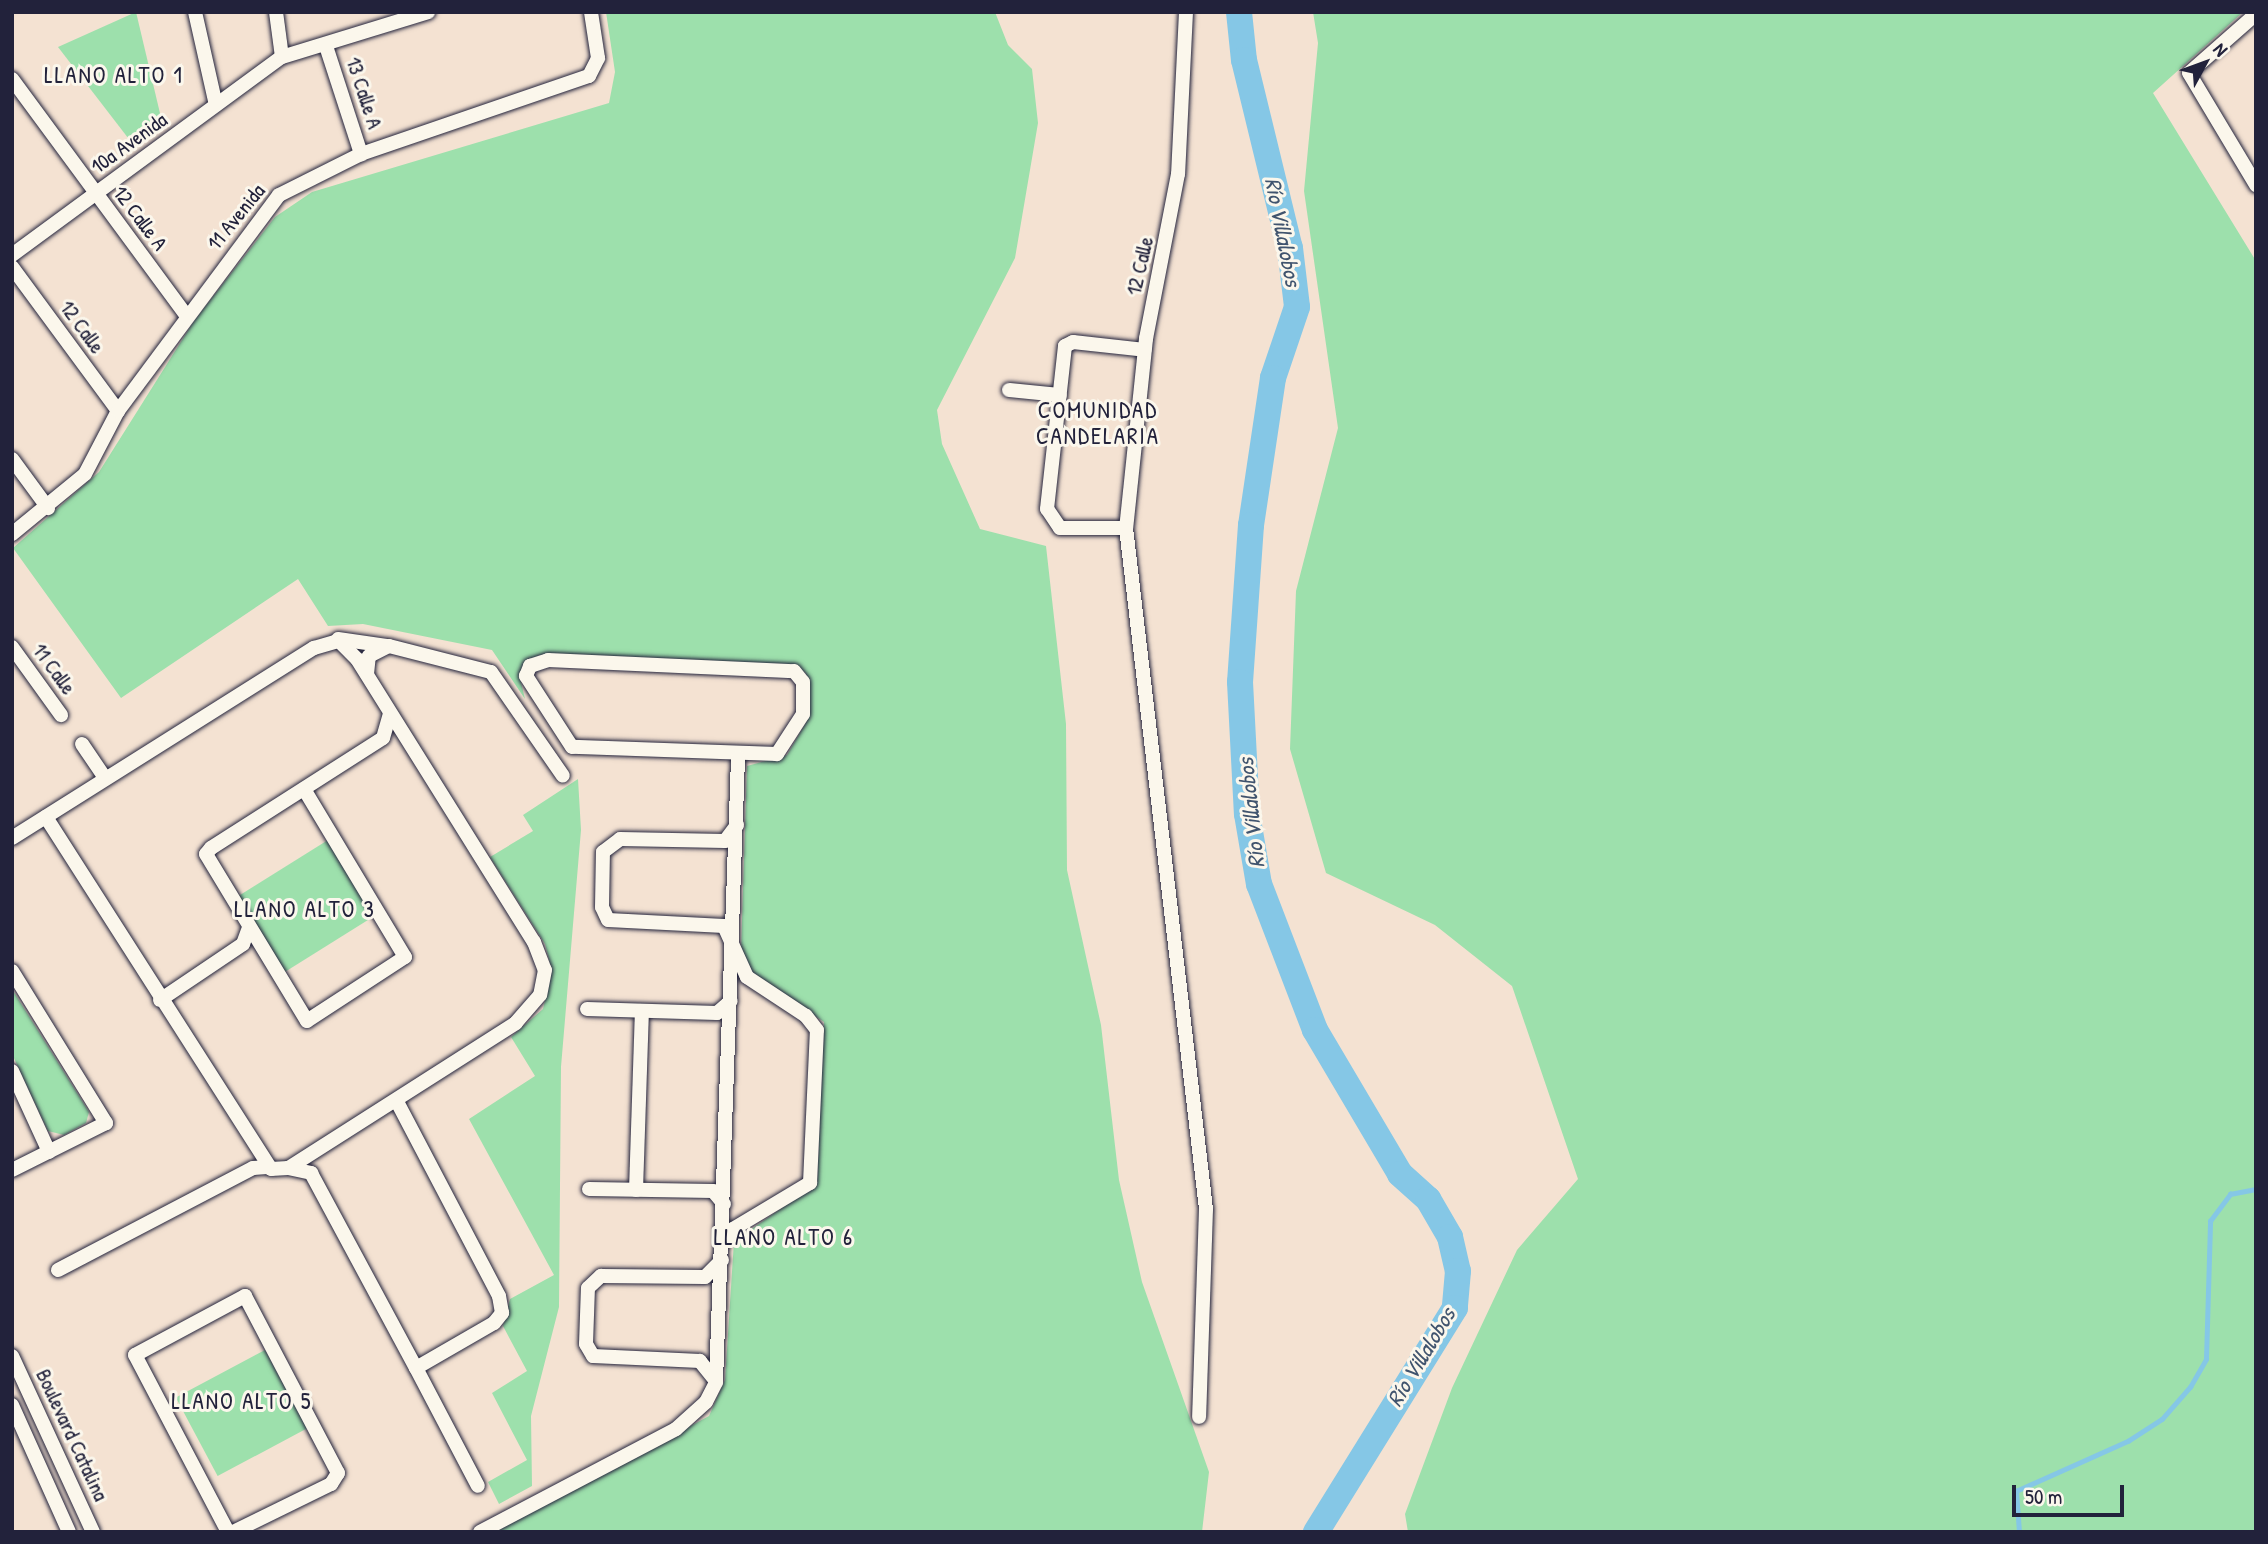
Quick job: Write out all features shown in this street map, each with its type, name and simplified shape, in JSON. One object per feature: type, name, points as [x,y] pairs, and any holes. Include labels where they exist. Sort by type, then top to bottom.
[{"type":"street","points":[[195,12],[216,105]]},
{"type":"street","points":[[276,12],[282,57]]},
{"type":"street","name":"10a Avenida","points":[[12,255],[282,57],[326,46],[428,12]]},
{"type":"street","name":"11 Avenida","points":[[12,534],[48,508],[85,474],[118,411],[186,315],[279,195],[361,154],[582,80],[597,64],[591,12]]},
{"type":"street","name":"12 Calle","points":[[1186,12],[1178,174],[1145,350],[1126,528],[1206,1209],[1199,1417]]},
{"type":"street","points":[[2254,20],[2193,67],[2192,81],[2256,185]]},
{"type":"street","name":"13 Calle A","points":[[326,46],[361,154]]},
{"type":"street","name":"12 Calle A","points":[[12,79],[186,315]]},
{"type":"street","name":"12 Calle","points":[[12,267],[118,411]]},
{"type":"street","points":[[1126,528],[1060,528],[1050,517],[1060,395],[1070,342],[1145,350]]},
{"type":"street","points":[[1009,390],[1060,395]]},
{"type":"street","points":[[12,459],[48,508]]},
{"type":"street","points":[[288,1168],[523,1019],[540,995],[545,970],[534,942],[367,676],[347,646],[333,640]]},
{"type":"street","points":[[12,838],[105,778],[333,640],[389,646],[494,674],[563,776]]},
{"type":"street","points":[[367,676],[369,656],[389,646]]},
{"type":"street","name":"11 Calle","points":[[12,647],[61,715]]},
{"type":"street","points":[[548,660],[798,674],[803,714],[786,747],[777,754],[738,757],[572,747],[534,693],[527,671],[548,660]]},
{"type":"street","points":[[304,789],[405,957],[307,1021],[248,930],[205,854],[388,733],[388,709]]},
{"type":"street","points":[[82,744],[105,778]]},
{"type":"street","points":[[480,1532],[676,1429],[706,1402],[716,1382],[723,1253],[738,757]]},
{"type":"street","points":[[46,817],[267,1167]]},
{"type":"street","points":[[716,1382],[700,1362],[593,1356],[586,1344],[588,1288],[601,1276],[705,1277],[723,1253],[733,1229],[810,1183],[818,1035],[806,1016],[747,977],[720,925],[608,920],[601,907],[603,852],[621,839],[725,841],[737,825]]},
{"type":"street","points":[[160,1000],[243,944],[248,930]]},
{"type":"street","points":[[12,971],[106,1123],[12,1170]]},
{"type":"street","points":[[587,1009],[716,1013],[731,1001]]},
{"type":"street","points":[[636,1190],[642,1011]]},
{"type":"street","points":[[12,1071],[49,1152]]},
{"type":"street","points":[[396,1100],[503,1308],[494,1323],[416,1368]]},
{"type":"street","points":[[58,1270],[253,1168],[309,1170],[478,1486]]},
{"type":"street","points":[[589,1189],[713,1191],[724,1204]]},
{"type":"street","points":[[228,1532],[135,1355],[245,1296],[338,1474],[331,1485],[233,1532]]},
{"type":"street","name":"Boulevard Catalina","points":[[12,1356],[93,1532]]},
{"type":"street","name":"Boulevard Catalina","points":[[12,1405],[69,1532]]},
{"type":"green space","points":[[136,12],[163,126],[135,147],[58,47]]},
{"type":"green space","points":[[606,12],[995,12],[1008,45],[1032,69],[1038,123],[1015,258],[937,410],[942,444],[980,529],[1046,546],[1066,724],[1067,870],[1101,1025],[1119,1180],[1142,1282],[1209,1472],[1202,1532],[494,1532],[709,1416],[725,1380],[734,1241],[817,1184],[824,1022],[749,971],[741,951],[747,766],[787,755],[808,719],[806,673],[785,664],[539,655],[519,674],[525,699],[492,650],[363,624],[328,626],[298,579],[121,698],[13,548],[99,472],[194,321],[275,217],[312,192],[609,103],[615,72]]},
{"type":"green space","points":[[1313,12],[2243,12],[2153,93],[2256,261],[2256,1532],[1408,1532],[1405,1514],[1452,1388],[1517,1250],[1578,1179],[1512,986],[1435,925],[1326,873],[1290,749],[1296,591],[1338,428],[1304,191],[1318,43]]},
{"type":"green space","points":[[578,779],[581,830],[561,1067],[559,1307],[531,1416],[532,1486],[499,1504],[488,1482],[527,1460],[492,1393],[527,1371],[503,1326],[510,1299],[554,1275],[469,1119],[535,1076],[511,1037],[543,1009],[552,971],[545,944],[490,857],[533,831],[523,815]]},
{"type":"green space","points":[[328,840],[375,915],[284,972],[237,897]]},
{"type":"green space","points":[[12,989],[89,1112],[86,1123],[64,1135],[48,1131],[12,1054]]},
{"type":"green space","points":[[265,1350],[307,1429],[218,1476],[176,1397]]},
{"type":"waterway","name":"Río Villalobos","points":[[1239,12],[1244,60],[1290,248],[1297,307],[1273,378],[1251,525],[1240,682],[1247,814],[1259,884],[1315,1030],[1400,1174],[1428,1199],[1450,1237],[1458,1271],[1455,1308],[1316,1532]]},
{"type":"waterway","points":[[2019,1532],[2016,1491],[2128,1441],[2162,1419],[2190,1387],[2206,1359],[2210,1221],[2230,1194],[2256,1189]]},
{"type":"district","name":"LLANO ALTO 1","points":[[114,75]]},
{"type":"district","name":"COMUNIDAD CANDELARIA","points":[[1098,423]]},
{"type":"district","name":"LLANO ALTO 3","points":[[305,909]]},
{"type":"district","name":"LLANO ALTO 6","points":[[784,1237]]},
{"type":"district","name":"LLANO ALTO 5","points":[[242,1401]]}]
